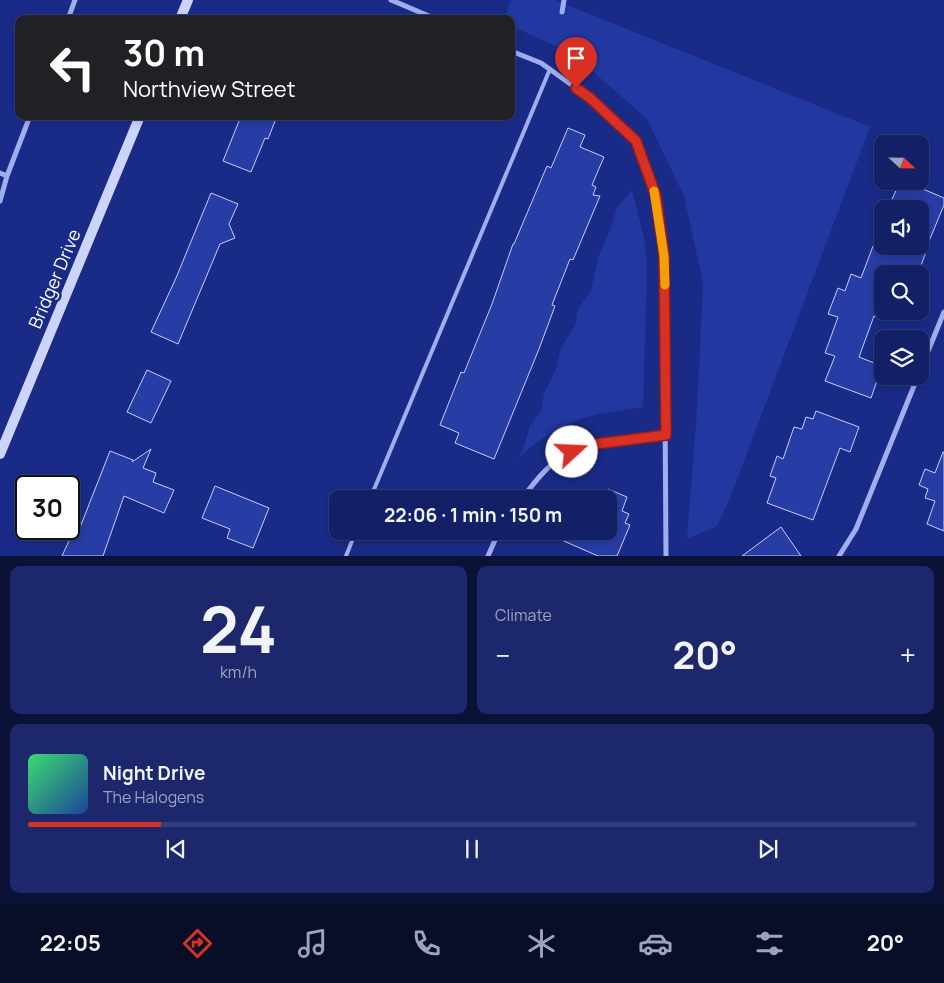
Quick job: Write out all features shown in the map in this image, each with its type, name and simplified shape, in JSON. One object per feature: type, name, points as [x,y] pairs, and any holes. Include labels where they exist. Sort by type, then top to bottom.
[{"type":"main road","points":[[182,15],[188,0]]},
{"type":"main road","name":"Bridger Drive","points":[[0,454],[138,120]]},
{"type":"street","points":[[69,15],[75,0]]},
{"type":"street","points":[[391,0],[427,15]]},
{"type":"street","points":[[562,12],[564,0]]},
{"type":"street","points":[[515,52],[541,63],[590,98],[636,141],[656,196],[664,256],[666,556]]},
{"type":"street","points":[[0,201],[7,176],[28,120]]},
{"type":"street","points":[[0,173],[7,176]]},
{"type":"street","points":[[929,349],[944,312]]},
{"type":"street","points":[[839,556],[856,529],[914,385]]},
{"type":"street","points":[[528,490],[556,460],[588,445],[666,435]]},
{"type":"street","points":[[488,556],[495,540]]},
{"type":"lane","points":[[374,490],[550,69]]},
{"type":"lane","points":[[346,556],[352,540]]},
{"type":"shaded area","points":[[511,0],[555,0],[870,127],[730,498],[717,526],[687,539],[697,411],[703,283],[684,196],[647,119],[572,53],[515,28],[515,15],[505,15]]},
{"type":"shaded area","points":[[632,190],[645,242],[647,269],[643,407],[590,416],[571,423],[551,433],[532,446],[518,459],[524,447],[530,426],[541,411],[544,394],[556,369],[561,347],[575,326],[578,309],[591,291],[598,258],[617,208]]},
{"type":"building","points":[[239,120],[275,120],[268,139],[265,138],[251,172],[223,161]]},
{"type":"building","points":[[568,128],[585,135],[580,147],[604,157],[592,185],[596,187],[593,195],[600,196],[573,260],[570,259],[552,305],[555,306],[539,349],[494,459],[455,443],[459,433],[440,425],[461,372],[464,373],[492,304],[513,244],[547,166],[551,168]]},
{"type":"building","points":[[896,190],[925,190],[944,198],[944,205],[929,241],[929,200],[892,200]]},
{"type":"building","points":[[211,193],[238,204],[229,224],[235,238],[220,244],[178,344],[151,332],[176,278]]},
{"type":"building","points":[[873,246],[874,255],[925,255],[921,265],[874,265],[874,316],[859,357],[874,363],[875,385],[871,398],[825,381],[835,356],[825,353],[838,317],[828,314],[838,288],[845,291],[851,274],[861,278]]},
{"type":"building","points":[[147,370],[171,381],[151,423],[127,412]]},
{"type":"building","points":[[816,411],[859,427],[850,452],[840,448],[813,520],[767,503],[776,478],[770,476],[777,456],[783,459],[794,427],[802,429],[806,417],[813,419]]},
{"type":"building","points":[[151,449],[143,468],[156,473],[153,482],[174,490],[164,513],[124,496],[103,556],[62,556],[69,540],[80,540],[80,527],[110,451],[133,460],[132,462]]},
{"type":"building","points":[[943,452],[944,531],[927,524],[935,501],[925,498],[928,489],[919,485],[925,469],[935,473]]},
{"type":"building","points":[[215,486],[269,508],[253,548],[227,538],[230,529],[202,518]]},
{"type":"building","points":[[617,493],[627,497],[622,511],[629,514],[625,523],[630,525],[617,556],[598,556],[562,540],[617,540]]},
{"type":"building","points":[[781,527],[801,556],[742,556]]},
{"type":"slow traffic","points":[[654,191],[664,256],[665,285]]},
{"type":"route","points":[[572,452],[588,445],[666,435],[664,256],[656,196],[636,141],[590,98],[576,88]]}]
